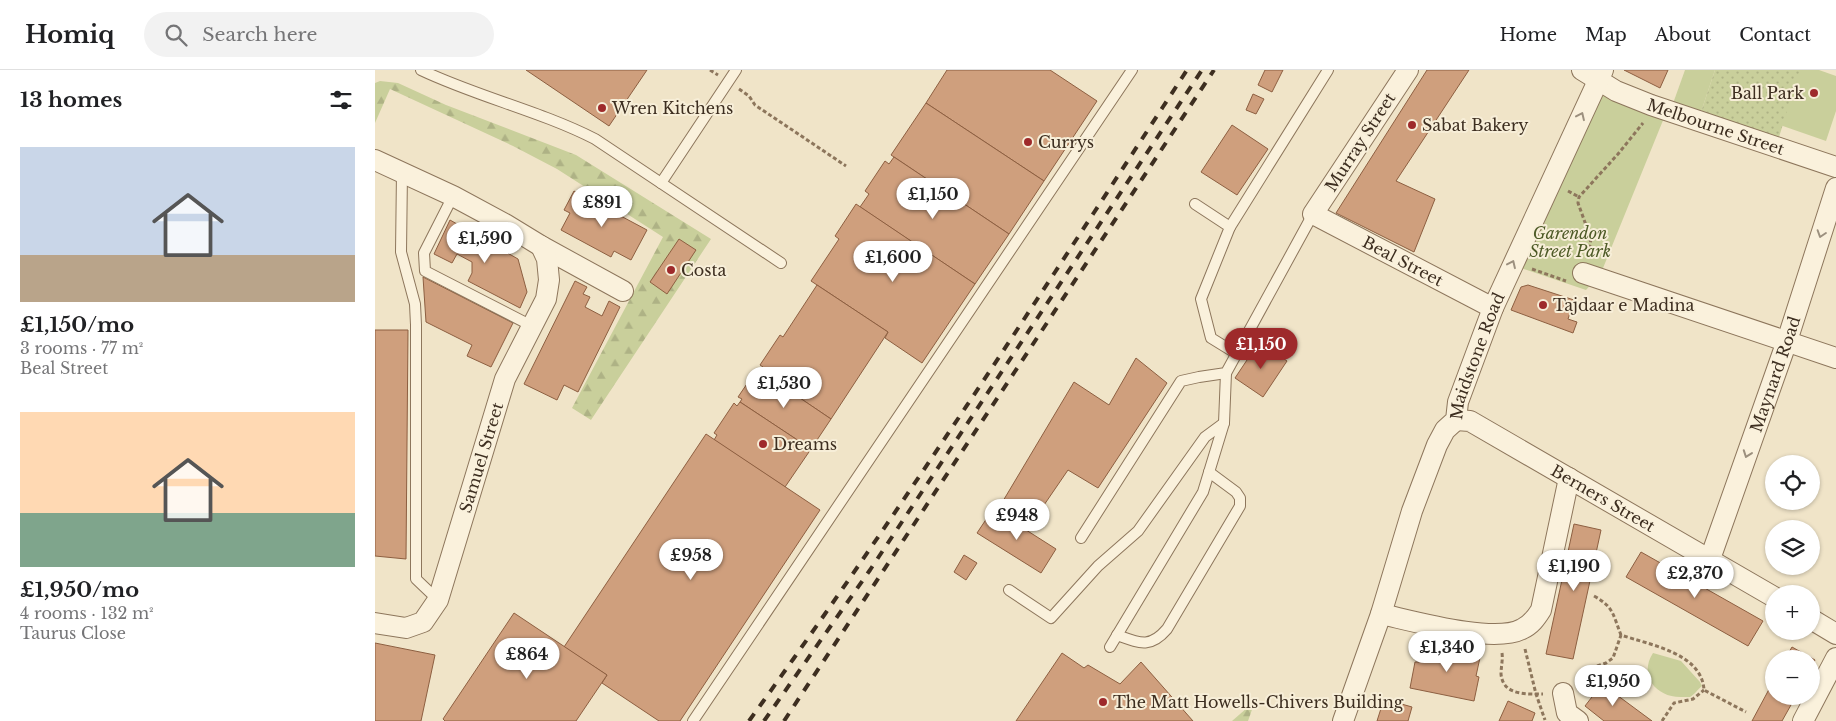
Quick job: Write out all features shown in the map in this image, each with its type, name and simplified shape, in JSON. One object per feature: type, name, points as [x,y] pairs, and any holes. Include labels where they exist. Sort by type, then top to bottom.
[{"type":"street","name":"Murray Street","points":[[1313,214],[1407,70]]},
{"type":"street","name":"Melbourne Street","points":[[1594,73],[1616,91],[1651,105],[1836,167]]},
{"type":"street","name":"Maidstone Road","points":[[1343,721],[1381,614],[1412,511],[1437,444],[1445,430],[1456,420],[1458,402],[1493,308],[1594,73]]},
{"type":"street","points":[[375,160],[453,196],[623,291]]},
{"type":"street","name":"Maynard Road","points":[[1710,559],[1787,341],[1836,188]]},
{"type":"street","name":"Beal Street","points":[[1313,214],[1493,308]]},
{"type":"street","name":"Samuel Street","points":[[375,623],[406,628],[423,622],[438,600],[505,379],[546,299],[549,280],[547,259],[541,246]]},
{"type":"street","points":[[1583,273],[1836,358]]},
{"type":"street","name":"Berners Street","points":[[1456,420],[1470,421],[1765,592]]},
{"type":"street","points":[[1381,614],[1479,634],[1502,635],[1521,630],[1533,622],[1541,610],[1569,478]]},
{"type":"street","points":[[1820,624],[1836,634]]},
{"type":"street","points":[[1803,721],[1836,658]]},
{"type":"street","points":[[1563,693],[1567,713],[1578,721]]},
{"type":"lane","points":[[421,70],[471,91],[572,127],[595,139],[781,263]]},
{"type":"lane","points":[[661,183],[736,70]]},
{"type":"lane","points":[[693,721],[1132,70]]},
{"type":"lane","points":[[1237,354],[1211,338],[1201,299],[1230,227],[1328,70]]},
{"type":"lane","points":[[402,172],[401,252],[411,288],[417,325],[416,579],[438,600]]},
{"type":"lane","points":[[453,196],[424,253],[425,271],[532,326]]},
{"type":"lane","points":[[1195,204],[1230,227]]},
{"type":"lane","points":[[1110,647],[1203,492],[1224,423],[1226,373],[1313,214]]},
{"type":"lane","points":[[1081,538],[1181,381],[1226,373]]},
{"type":"lane","points":[[1009,590],[1051,618],[1098,566],[1138,531],[1205,437],[1224,423]]},
{"type":"lane","points":[[1117,635],[1141,643],[1152,642],[1159,638],[1167,629],[1240,506],[1240,498],[1236,492],[1209,472]]},
{"type":"path","points":[[710,70],[749,96],[755,105],[846,166]]},
{"type":"path","points":[[1513,262],[1579,286],[1591,240],[1578,203],[1579,196],[1629,141],[1644,121],[1651,105]]},
{"type":"path","points":[[1502,635],[1501,675],[1505,685],[1519,694],[1563,693],[1595,687],[1591,668],[1606,664],[1613,658],[1621,635],[1613,610],[1605,602],[1593,596]]},
{"type":"path","points":[[1521,630],[1536,694],[1545,720]]},
{"type":"path","points":[[1621,635],[1685,658],[1695,666],[1701,676],[1704,690]]},
{"type":"path","points":[[1704,690],[1746,712]]},
{"type":"path","points":[[1662,721],[1674,704],[1693,699],[1704,690]]},
{"type":"green space","points":[[1685,70],[1715,70],[1699,118],[1671,109]]},
{"type":"green space","points":[[1715,70],[1800,70],[1779,137],[1699,118]]},
{"type":"green space","name":"Ball Park","points":[[1799,70],[1819,70],[1836,76],[1836,111],[1826,141],[1780,125]]},
{"type":"green space","points":[[380,81],[398,83],[446,105],[576,155],[711,239],[591,420],[572,408],[663,237],[557,169],[513,146],[390,89],[375,123],[375,83]]},
{"type":"green space","name":"Garendon Street Park","points":[[1599,83],[1666,113],[1601,273],[1586,290],[1515,266]]},
{"type":"green space","points":[[1653,653],[1681,661],[1702,686],[1690,697],[1673,696],[1658,690],[1652,684],[1648,670]]},
{"type":"green space","points":[[1255,701],[1248,721],[1232,721]]},
{"type":"building","name":"Wren Kitchens","points":[[526,70],[647,70],[609,126]]},
{"type":"building","name":"Currys","points":[[947,70],[1050,70],[1097,101],[1044,181],[926,103]]},
{"type":"building","points":[[1265,70],[1283,70],[1272,92],[1258,85]]},
{"type":"building","name":"Sabat Bakery","points":[[1427,70],[1469,70],[1396,181],[1435,199],[1414,252],[1336,213]]},
{"type":"building","points":[[1624,70],[1668,70],[1660,88]]},
{"type":"building","points":[[1253,94],[1264,99],[1256,114],[1246,110]]},
{"type":"building","points":[[926,103],[1044,181],[1009,234],[891,155]]},
{"type":"building","points":[[1232,125],[1268,149],[1237,195],[1201,172]]},
{"type":"building","points":[[894,157],[1009,234],[975,284],[860,207],[869,194],[865,191],[885,161],[889,164]]},
{"type":"building","points":[[574,191],[647,230],[631,260],[614,251],[611,257],[561,230],[570,213],[564,210]]},
{"type":"building","points":[[856,204],[975,284],[922,363],[885,338],[888,332],[811,281],[839,239],[835,236]]},
{"type":"building","points":[[450,220],[518,259],[527,292],[520,308],[468,281],[472,273],[472,262],[457,254],[452,263],[434,254]]},
{"type":"building","name":"Costa","points":[[679,239],[696,250],[667,294],[650,282]]},
{"type":"building","points":[[423,277],[513,323],[491,367],[467,356],[472,345],[426,322]]},
{"type":"building","points":[[575,281],[587,287],[583,294],[590,297],[585,307],[602,316],[609,301],[620,307],[578,392],[564,385],[557,400],[524,384]]},
{"type":"building","points":[[817,285],[888,332],[831,419],[760,371],[763,367],[760,365],[780,335],[783,337]]},
{"type":"building","name":"Tajdaar e Madina","points":[[1528,285],[1574,300],[1568,319],[1577,322],[1573,333],[1511,310],[1521,287]]},
{"type":"building","points":[[375,330],[408,330],[406,559],[375,556]]},
{"type":"building","points":[[1259,342],[1287,361],[1263,397],[1235,378]]},
{"type":"building","points":[[1136,358],[1167,383],[1098,488],[1068,470],[1031,524],[1000,506],[1074,382],[1109,405]]},
{"type":"building","points":[[760,371],[831,419],[811,449],[740,402],[742,399],[738,397],[755,372],[758,374]]},
{"type":"building","name":"Dreams","points":[[740,402],[811,449],[785,487],[714,440],[717,435],[714,433],[734,403],[737,406]]},
{"type":"building","points":[[706,434],[820,510],[680,721],[659,721],[602,683],[607,675],[564,647]]},
{"type":"building","points":[[993,509],[1056,549],[1041,573],[977,533]]},
{"type":"building","points":[[1574,524],[1601,530],[1573,659],[1546,654]]},
{"type":"building","points":[[1641,552],[1763,621],[1748,646],[1626,577]]},
{"type":"building","points":[[964,555],[977,563],[966,580],[954,572]]},
{"type":"building","points":[[514,613],[607,675],[576,721],[445,721],[443,719]]},
{"type":"building","points":[[1423,640],[1434,642],[1432,651],[1460,656],[1461,650],[1481,653],[1476,676],[1479,677],[1474,701],[1410,688],[1415,662],[1419,662]]},
{"type":"building","points":[[375,643],[435,655],[421,721],[375,721]]},
{"type":"building","name":"The Matt Howells-Chivers Building","points":[[1062,653],[1084,668],[1088,665],[1120,684],[1141,662],[1193,721],[1016,721]]},
{"type":"building","points":[[1602,684],[1652,721],[1604,721],[1585,706]]},
{"type":"building","points":[[1765,697],[1765,705],[1791,705],[1782,721],[1752,721]]},
{"type":"building","points":[[1384,699],[1412,707],[1408,721],[1377,721]]},
{"type":"building","points":[[1508,701],[1535,713],[1532,721],[1499,721]]},
{"type":"railway","points":[[749,721],[917,480],[1187,70]]},
{"type":"railway","points":[[764,721],[870,570],[1202,70]]},
{"type":"railway","points":[[784,721],[1214,70]]},
{"type":"place","name":"Ball Park","points":[[1814,93]]},
{"type":"place","name":"Wren Kitchens","points":[[602,108]]},
{"type":"place","name":"Sabat Bakery","points":[[1412,125]]},
{"type":"place","name":"Currys","points":[[1028,142]]},
{"type":"place","name":"Costa","points":[[671,270]]},
{"type":"place","name":"Tajdaar e Madina","points":[[1543,305]]},
{"type":"place","name":"Dreams","points":[[763,444]]},
{"type":"place","name":"The Matt Howells-Chivers Building","points":[[1103,702]]}]
